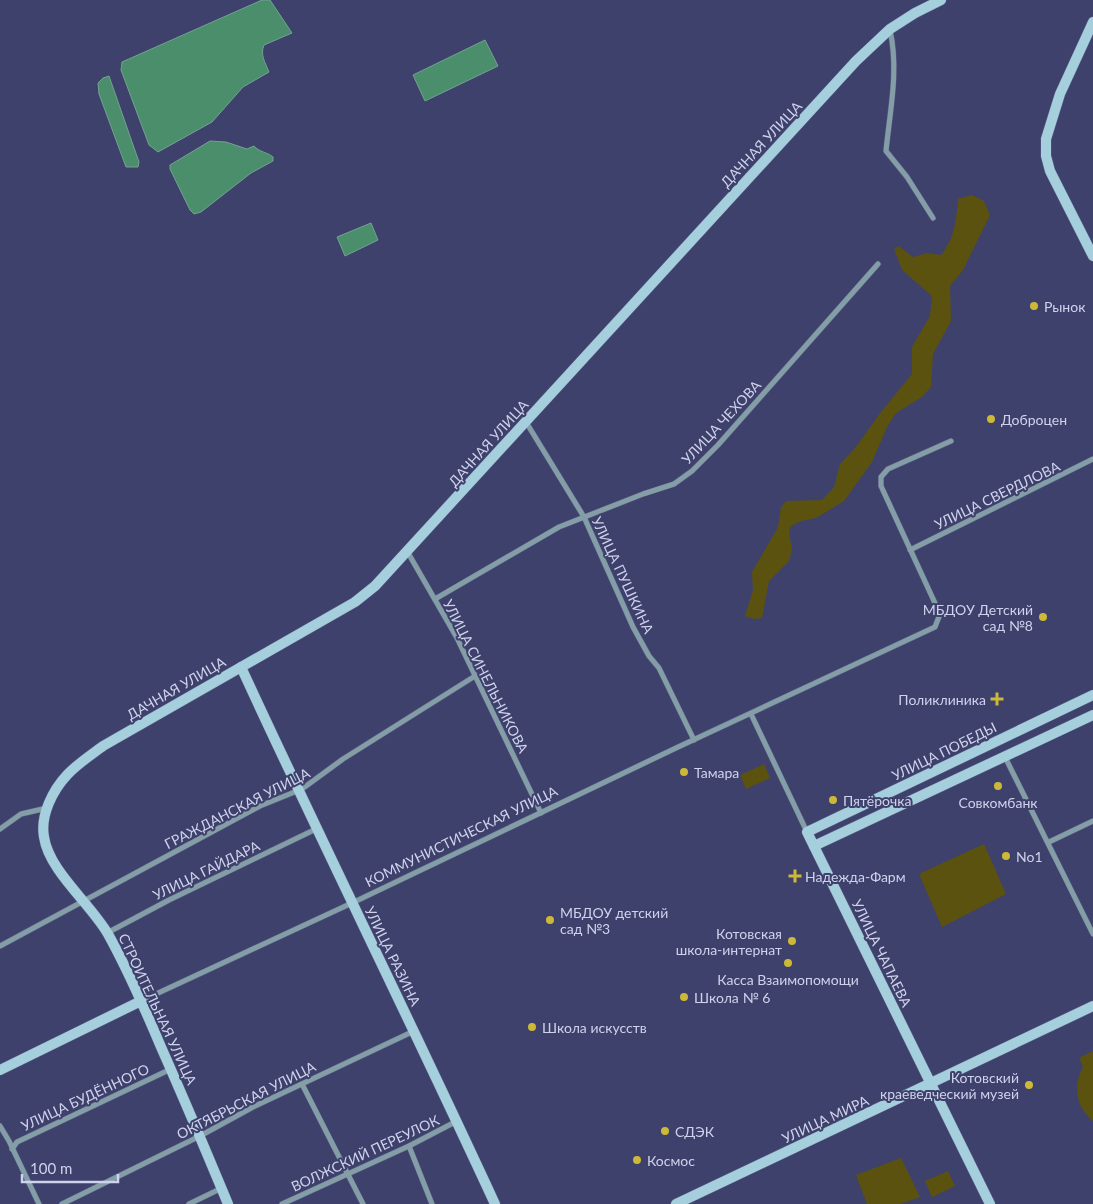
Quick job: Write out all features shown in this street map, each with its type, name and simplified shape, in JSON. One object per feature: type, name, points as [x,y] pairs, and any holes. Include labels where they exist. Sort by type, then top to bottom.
[{"type":"street","name":"ДАЧНАЯ УЛИЦА","points":[[47,808],[55,790],[68,774],[103,746],[355,602],[375,586],[856,61],[890,29],[915,13],[941,0]]},
{"type":"street","points":[[1093,22],[1060,94],[1046,139],[1046,156],[1050,171],[1093,256]]},
{"type":"street","points":[[890,29],[894,49],[894,68],[886,151],[907,177],[933,218]]},
{"type":"street","name":"УЛИЦА ЧЕХОВА","points":[[435,600],[559,527],[674,484],[692,471],[718,445],[878,264]]},
{"type":"street","name":"УЛИЦА ПУШКИНА","points":[[526,421],[584,517],[633,627],[649,656],[659,668],[694,740]]},
{"type":"street","points":[[910,550],[881,486],[881,477],[888,470],[951,441]]},
{"type":"street","name":"УЛИЦА СВЕРДЛОВА","points":[[910,550],[1093,459]]},
{"type":"street","name":"КОММУНИСТИЧЕСКАЯ УЛИЦА","points":[[0,1070],[141,1001],[935,627],[940,614],[910,550]]},
{"type":"street","name":"УЛИЦА СИНЕЛЬНИКОВА","points":[[407,551],[457,638],[541,813]]},
{"type":"street","name":"УЛИЦА РАЗИНА","points":[[241,667],[316,829],[415,1031],[495,1204]]},
{"type":"street","name":"ГРАЖДАНСКАЯ УЛИЦА","points":[[0,946],[260,806],[298,790],[317,779],[343,759],[475,676]]},
{"type":"street","name":"УЛИЦА ПОБЕДЫ","points":[[807,832],[1093,695]]},
{"type":"street","name":"УЛИЦА ЧАПАЕВА","points":[[751,714],[990,1204]]},
{"type":"street","points":[[814,846],[1093,715]]},
{"type":"street","points":[[1005,757],[1049,842],[1093,934]]},
{"type":"street","points":[[0,829],[20,814],[47,808]]},
{"type":"street","name":"СТРОИТЕЛЬНАЯ УЛИЦА","points":[[47,808],[44,836],[51,860],[107,933],[141,1001],[228,1204]]},
{"type":"street","points":[[1049,842],[1093,821]]},
{"type":"street","name":"УЛИЦА ГАЙДАРА","points":[[107,933],[169,900],[316,829]]},
{"type":"street","name":"УЛИЦА МИРА","points":[[676,1204],[931,1085],[1093,1006]]},
{"type":"street","name":"ОКТЯБРЬСКАЯ УЛИЦА","points":[[62,1204],[200,1136],[253,1107],[415,1031]]},
{"type":"street","name":"УЛИЦА БУДЁННОГО","points":[[12,1149],[17,1142],[171,1069]]},
{"type":"street","points":[[302,1084],[362,1204]]},
{"type":"street","name":"ВОЛЖСКИЙ ПЕРЕУЛОК","points":[[282,1204],[409,1146],[456,1121]]},
{"type":"street","points":[[0,1126],[38,1204]]},
{"type":"street","points":[[409,1146],[432,1204]]},
{"type":"street","points":[[188,1204],[222,1188]]},
{"type":"street","points":[[295,1198],[298,1204]]},
{"type":"shaded area","points":[[262,0],[270,0],[292,33],[264,45],[263,55],[269,72],[243,87],[212,122],[158,152],[149,145],[121,70],[122,62]]},
{"type":"shaded area","points":[[485,40],[498,66],[425,101],[413,75]]},
{"type":"shaded area","points":[[109,76],[139,162],[138,167],[126,167],[99,94],[98,83],[103,78]]},
{"type":"shaded area","points":[[210,141],[226,142],[247,149],[254,146],[273,157],[273,161],[251,173],[201,212],[194,214],[190,210],[170,169],[170,165]]},
{"type":"shaded area","points":[[972,195],[984,201],[990,215],[963,270],[950,286],[951,321],[933,354],[931,387],[922,397],[896,413],[888,425],[872,462],[844,501],[816,518],[801,521],[791,526],[789,532],[792,550],[789,561],[769,581],[762,618],[754,619],[745,616],[753,590],[752,572],[778,527],[781,507],[786,501],[822,500],[834,487],[840,464],[855,448],[912,374],[912,347],[930,316],[932,296],[902,270],[894,249],[899,246],[913,257],[927,253],[941,255],[952,235],[958,199]]},
{"type":"shaded area","points":[[371,223],[378,240],[345,256],[337,237]]},
{"type":"shaded area","points":[[764,764],[770,778],[746,789],[740,775]]},
{"type":"shaded area","points":[[984,844],[1006,894],[942,927],[919,874]]},
{"type":"shaded area","points":[[1093,1051],[1093,1121],[1082,1109],[1077,1088],[1083,1066],[1079,1058]]},
{"type":"shaded area","points":[[901,1158],[920,1197],[900,1204],[867,1204],[856,1175]]},
{"type":"shaded area","points":[[948,1171],[955,1186],[932,1197],[925,1181]]},
{"type":"place","name":"Рынок","points":[[1034,306]]},
{"type":"place","name":"Доброцен","points":[[991,419]]},
{"type":"place","name":"МБДОУ Детский сад №8","points":[[1043,617]]},
{"type":"place","name":"Поликлиника","points":[[997,699]]},
{"type":"place","name":"Тамара","points":[[684,772]]},
{"type":"place","name":"Совкомбанк","points":[[998,786]]},
{"type":"place","name":"Пятёрочка","points":[[833,800]]},
{"type":"place","name":"No1","points":[[1006,856]]},
{"type":"place","name":"Надежда-Фарм","points":[[795,876]]},
{"type":"place","name":"МБДОУ детский сад №3","points":[[550,920]]},
{"type":"place","name":"Котовская школа-интернат","points":[[792,941]]},
{"type":"place","name":"Касса Взаимопомощи","points":[[788,963]]},
{"type":"place","name":"Школа № 6","points":[[684,997]]},
{"type":"place","name":"Школа искусств","points":[[532,1027]]},
{"type":"place","name":"Котовский краеведческий музей","points":[[1029,1085]]},
{"type":"place","name":"СДЭК","points":[[665,1131]]},
{"type":"place","name":"Космос","points":[[637,1160]]}]
